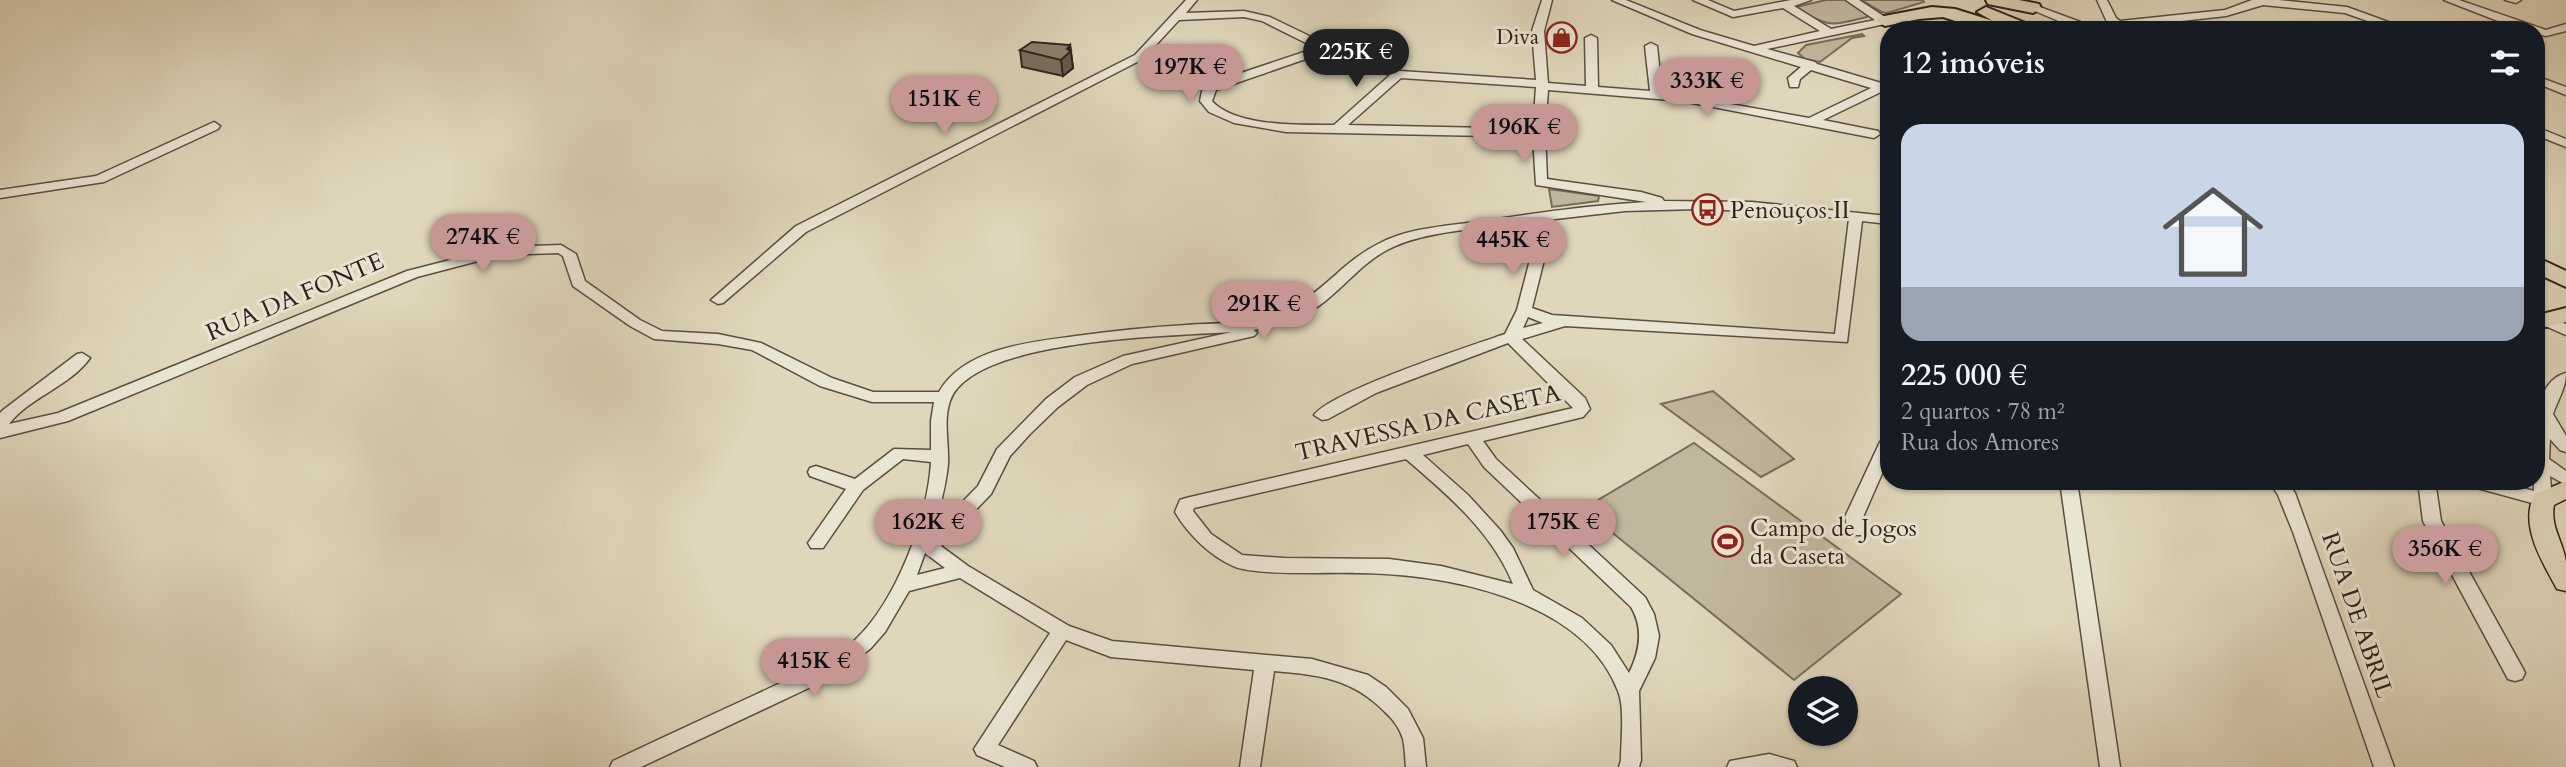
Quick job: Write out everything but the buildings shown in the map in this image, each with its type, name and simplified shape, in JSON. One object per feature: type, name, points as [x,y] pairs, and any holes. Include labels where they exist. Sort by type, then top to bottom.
[{"type":"highway","points":[[1945,0],[1990,21]]},
{"type":"highway","points":[[1960,0],[2007,21]]},
{"type":"highway","points":[[1994,0],[2032,3]]},
{"type":"highway","points":[[1885,21],[1928,6],[1976,21]]},
{"type":"highway","points":[[2545,257],[2566,267]]},
{"type":"highway","points":[[2545,269],[2566,280]]},
{"type":"main road","points":[[2566,489],[2543,500],[2540,511],[2542,532],[2566,582]]},
{"type":"street","points":[[718,300],[801,229],[1139,57],[1192,0]]},
{"type":"street","points":[[1547,0],[1538,31],[1542,85],[1539,133],[1541,182],[1641,196],[1669,205]]},
{"type":"street","points":[[1618,0],[1677,25],[1880,86]]},
{"type":"street","points":[[1698,0],[1733,14],[1806,0]]},
{"type":"street","points":[[1851,0],[1885,21]]},
{"type":"street","points":[[2102,0],[2114,21]]},
{"type":"street","points":[[2251,0],[2347,10],[2379,21]]},
{"type":"street","points":[[2449,0],[2508,21]]},
{"type":"street","points":[[2510,0],[2516,0]]},
{"type":"street","points":[[2153,21],[2226,13],[2266,1]]},
{"type":"street","points":[[2032,3],[2034,14],[2048,21]]},
{"type":"street","points":[[2032,3],[2072,21]]},
{"type":"street","points":[[1785,5],[1830,33]]},
{"type":"street","points":[[1177,17],[1244,14],[1266,19],[1326,48],[1398,74],[1682,97],[1874,134]]},
{"type":"street","points":[[1757,49],[1796,38],[1880,22]]},
{"type":"street","points":[[2545,33],[2566,26]]},
{"type":"street","points":[[1591,38],[1591,90]]},
{"type":"street","points":[[1782,56],[1807,38]]},
{"type":"street","points":[[1651,46],[1656,95]]},
{"type":"street","points":[[1326,48],[1212,87],[1206,101],[1213,109],[1238,120],[1286,128],[1539,133]]},
{"type":"street","points":[[1794,84],[1794,78],[1811,64]]},
{"type":"street","points":[[1337,129],[1398,74]]},
{"type":"street","points":[[2545,83],[2566,91]]},
{"type":"street","points":[[1810,122],[1880,90]]},
{"type":"street","points":[[0,194],[99,179],[214,126]]},
{"type":"street","points":[[2545,135],[2566,143]]},
{"type":"street","points":[[620,767],[838,662],[864,643],[903,585],[925,544],[939,457],[938,422],[943,397],[954,382],[969,369],[987,360],[1084,337],[1260,323],[1295,312],[1318,299],[1349,268],[1392,243],[1417,236],[1530,218],[1597,209],[1669,205],[1880,219]]},
{"type":"street","points":[[1524,310],[1550,320],[1842,339],[1856,216]]},
{"type":"street","points":[[1511,337],[1524,310],[1539,252],[1530,218]]},
{"type":"street","name":"RUA DA FONTE","points":[[0,432],[62,417],[412,274],[501,251],[561,249],[569,254],[578,283],[635,323],[659,336],[718,339],[756,346],[826,382],[872,397],[943,397]]},
{"type":"street","points":[[1322,415],[1340,403],[1511,337],[1572,322]]},
{"type":"street","points":[[925,544],[985,490],[1003,453],[1024,430],[1052,403],[1081,381],[1129,360],[1249,333],[1260,323]]},
{"type":"street","name":"TRAVESSA DA CASETA","points":[[1511,337],[1579,402],[1582,409],[1410,453],[1186,504],[1184,512],[1205,539],[1238,561],[1284,565],[1389,566],[1441,573],[1526,595]]},
{"type":"street","points":[[0,424],[8,412],[22,400],[72,368],[82,358]]},
{"type":"street","points":[[2566,378],[2554,386],[2545,413],[2554,434],[2566,446]]},
{"type":"street","points":[[1472,438],[1490,463],[1645,612],[1651,634],[1650,647],[1629,691]]},
{"type":"street","points":[[817,543],[857,486],[900,453],[939,457]]},
{"type":"street","points":[[1410,453],[1500,540],[1521,578],[1526,595],[1575,623],[1604,650],[1629,691],[1632,725],[1632,760],[1629,767]]},
{"type":"street","points":[[1855,530],[1854,517],[1880,460]]},
{"type":"street","points":[[2545,464],[2566,479]]},
{"type":"street","points":[[816,472],[857,486]]},
{"type":"street","points":[[2069,490],[2110,767]]},
{"type":"street","name":"RUA DE ABRIL","points":[[2283,490],[2302,532],[2384,767]]},
{"type":"street","points":[[2427,490],[2432,521],[2515,673]]},
{"type":"street","points":[[2506,490],[2543,500],[2542,490]]},
{"type":"street","points":[[925,544],[962,571],[1062,631],[1111,649],[1312,667],[1361,681],[1380,693],[1401,715],[1413,738],[1416,767]]},
{"type":"street","points":[[903,585],[962,571]]},
{"type":"street","points":[[1027,767],[984,749],[1062,631]]},
{"type":"street","points":[[1250,767],[1265,664]]},
{"type":"street","points":[[1737,767],[1769,763],[1787,767]]},
{"type":"shaded area","points":[[1826,0],[1845,0],[1867,14],[1867,17],[1830,23],[1816,19],[1796,7]]},
{"type":"shaded area","points":[[1861,0],[1923,0],[1924,2],[1887,13]]},
{"type":"shaded area","points":[[1862,34],[1864,36],[1852,38],[1820,62],[1805,59],[1798,53],[1806,45]]},
{"type":"shaded area","points":[[1549,189],[1599,196],[1598,201],[1552,207]]},
{"type":"shaded area","points":[[1713,391],[1794,459],[1761,477],[1661,404]]},
{"type":"shaded area","name":"Campo de Jogos da Caseta","points":[[1694,443],[1901,594],[1799,676],[1789,676],[1583,509]]},
{"type":"place","name":"Diva","points":[[1562,37]]},
{"type":"place","name":"Penouços II","points":[[1707,210]]},
{"type":"place","name":"Campo de Jogos da Caseta","points":[[1727,542]]}]
